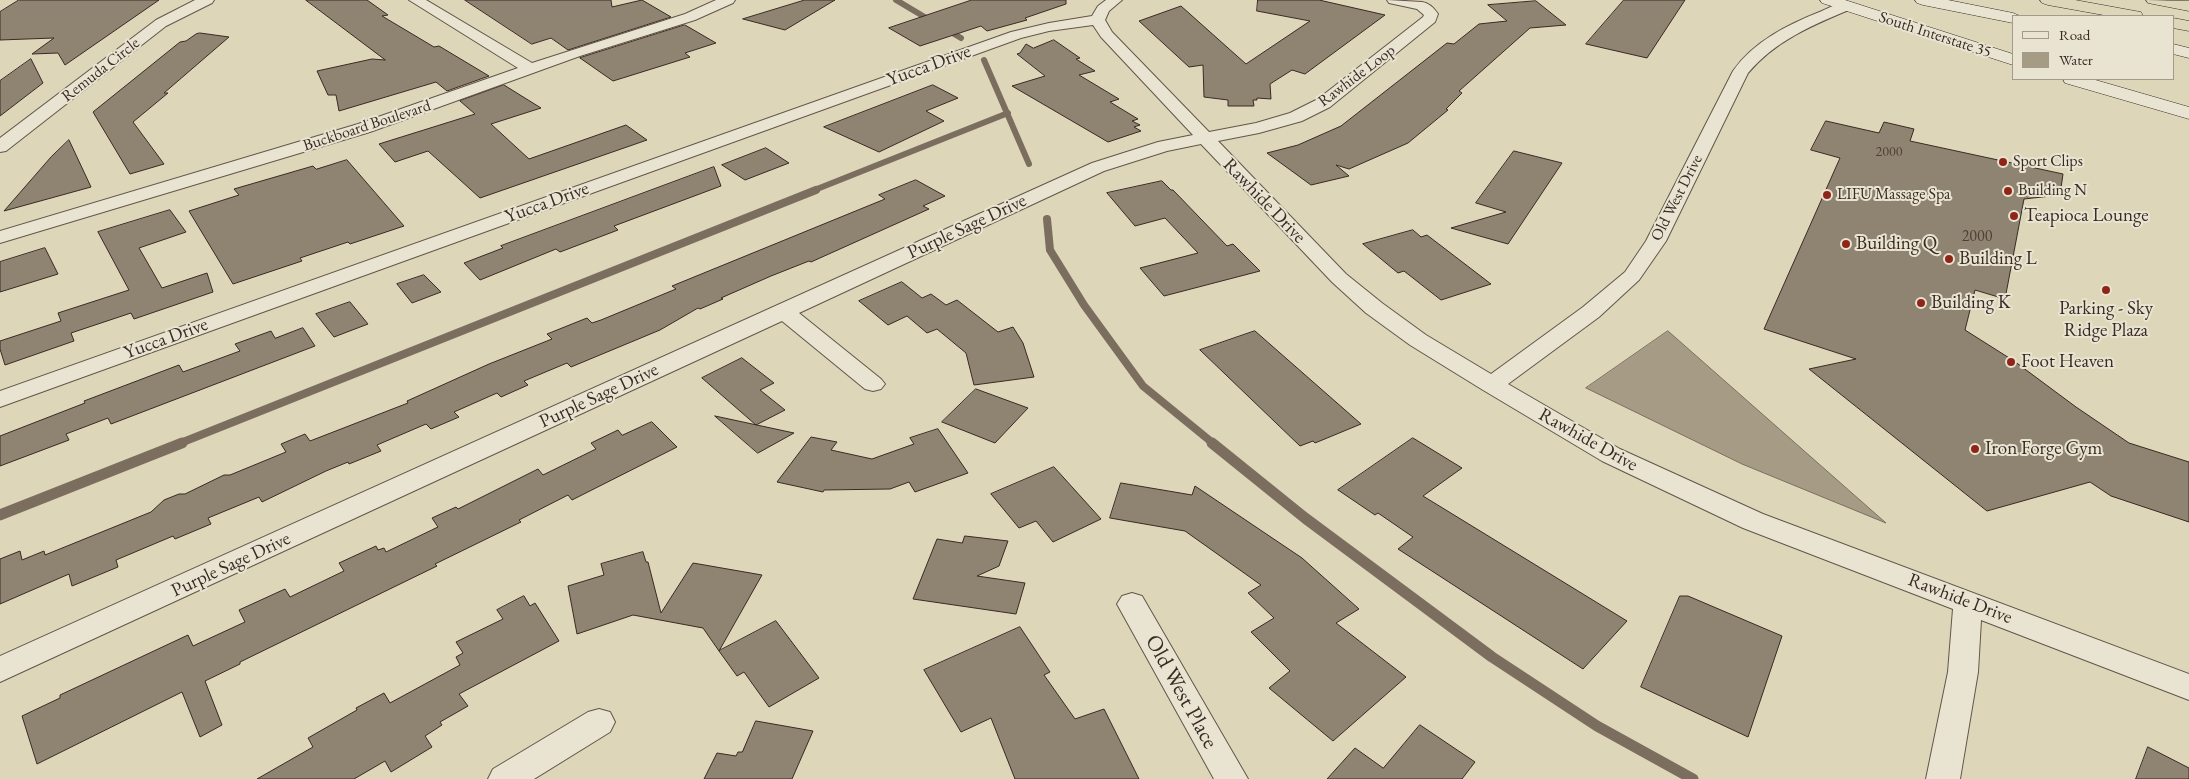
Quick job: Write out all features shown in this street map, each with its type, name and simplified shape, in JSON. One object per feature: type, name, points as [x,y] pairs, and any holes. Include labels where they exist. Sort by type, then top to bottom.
[{"type":"highway","points":[[2048,0],[2130,15]]},
{"type":"highway","points":[[2154,0],[2189,6]]},
{"type":"highway","points":[[2174,23],[2189,26]]},
{"type":"main road","name":"South Interstate 35","points":[[1828,0],[2012,60]]},
{"type":"main road","name":"South Interstate 35","points":[[1923,0],[2012,18]]},
{"type":"main road","points":[[2174,49],[2189,53]]},
{"type":"main road","points":[[2076,80],[2189,112]]},
{"type":"street","name":"Remuda Circle","points":[[0,147],[161,23],[207,0]]},
{"type":"street","name":"Buckboard Boulevard","points":[[0,237],[364,128],[575,53],[690,16],[728,0]]},
{"type":"street","points":[[1098,20],[1103,9],[1115,0]]},
{"type":"street","name":"Rawhide Loop","points":[[1204,138],[1272,125],[1296,117],[1324,103],[1430,19],[1431,14],[1427,9],[1394,0]]},
{"type":"street","points":[[425,1],[531,69]]},
{"type":"street","name":"Old West Drive","points":[[1490,385],[1591,312],[1632,276],[1656,241],[1741,71],[1750,60],[1778,37],[1846,6]]},
{"type":"street","name":"Rawhide Drive","points":[[1098,20],[1106,34],[1339,278],[1374,308],[1418,340],[1490,385],[1611,455],[1753,521],[2189,686]]},
{"type":"street","name":"Yucca Drive","points":[[0,399],[1016,35],[1048,27],[1098,20]]},
{"type":"street","name":"Purple Sage Drive","points":[[0,670],[1098,167],[1164,146],[1204,138]]},
{"type":"street","points":[[784,311],[873,384]]},
{"type":"street","points":[[1943,779],[1963,672],[1968,602]]},
{"type":"street","name":"Old West Place","points":[[1132,604],[1230,779]]},
{"type":"street","points":[[505,779],[599,722]]},
{"type":"water","points":[[1668,331],[1886,523],[1742,464],[1586,388]]},
{"type":"building","points":[[19,0],[159,0],[65,65],[58,53],[32,54],[54,38],[0,40],[0,12]]},
{"type":"building","points":[[306,0],[367,0],[388,15],[382,16],[434,47],[439,46],[489,76],[447,91],[436,82],[339,111],[336,95],[328,95],[317,71],[372,59],[385,60]]},
{"type":"building","points":[[465,0],[611,0],[612,7],[642,0],[671,17],[568,50],[551,38],[532,44]]},
{"type":"building","points":[[805,0],[835,0],[785,30],[743,19]]},
{"type":"building","points":[[972,0],[1066,0],[1066,4],[1025,18],[1027,20],[987,31],[981,26],[920,46],[889,28]]},
{"type":"building","points":[[1258,0],[1319,0],[1385,15],[1305,74],[1292,70],[1270,84],[1271,99],[1257,98],[1257,100],[1253,100],[1254,106],[1228,106],[1228,100],[1204,97],[1203,65],[1189,67],[1139,21],[1181,6],[1246,64],[1310,21],[1257,11]]},
{"type":"building","points":[[1624,0],[1685,0],[1647,58],[1586,44]]},
{"type":"building","points":[[1536,1],[1566,25],[1530,28],[1459,91],[1462,93],[1446,109],[1448,110],[1408,143],[1349,169],[1336,165],[1349,176],[1311,185],[1267,153],[1298,145],[1341,126],[1447,43],[1454,44],[1479,24],[1507,21],[1488,5]]},
{"type":"building","points":[[685,25],[716,43],[685,53],[690,57],[613,81],[580,58]]},
{"type":"building","points":[[200,33],[229,37],[133,122],[164,164],[130,174],[93,112],[180,42],[186,41]]},
{"type":"building","points":[[1054,40],[1080,58],[1076,59],[1095,71],[1079,75],[1119,99],[1110,102],[1138,119],[1132,121],[1140,125],[1134,127],[1141,131],[1108,142],[1012,86],[1045,76],[1017,54],[1020,53],[1026,44],[1033,48]]},
{"type":"building","points":[[31,59],[43,83],[0,116],[0,81]]},
{"type":"building","points":[[504,85],[541,108],[491,124],[529,159],[626,125],[647,140],[480,198],[428,151],[395,162],[379,144],[475,114],[460,101]]},
{"type":"building","points":[[933,85],[958,98],[926,111],[944,121],[879,152],[824,127]]},
{"type":"building","points":[[1826,121],[1879,133],[1884,122],[1914,129],[1910,141],[2063,174],[2060,195],[2024,199],[2005,299],[1975,290],[1965,330],[2014,361],[2129,443],[2189,462],[2189,522],[2111,496],[2090,482],[1987,511],[1809,369],[1856,359],[1764,329],[1840,158],[1811,150]]},
{"type":"building","points":[[69,140],[91,187],[4,211],[51,157]]},
{"type":"building","points":[[766,148],[789,163],[745,180],[722,165]]},
{"type":"building","points":[[1514,151],[1562,163],[1508,244],[1451,228],[1506,212],[1476,203]]},
{"type":"building","points":[[347,160],[404,226],[300,258],[302,261],[233,284],[189,211],[239,195],[234,189],[313,166],[316,169]]},
{"type":"building","points":[[714,167],[721,186],[614,226],[618,230],[560,252],[556,249],[480,280],[464,263],[503,248],[501,246]]},
{"type":"building","points":[[916,180],[945,196],[923,206],[929,209],[811,262],[809,261],[771,276],[721,298],[723,299],[700,309],[698,308],[660,330],[571,367],[567,363],[524,381],[528,385],[501,397],[497,393],[454,412],[459,417],[431,429],[426,424],[377,445],[381,451],[326,471],[262,502],[259,497],[208,518],[211,524],[175,539],[173,536],[116,560],[118,567],[72,586],[69,574],[0,604],[0,559],[20,551],[22,560],[44,551],[45,555],[151,512],[164,500],[179,494],[185,494],[224,475],[230,475],[286,452],[281,444],[305,434],[310,441],[408,403],[407,401],[489,364],[552,339],[547,334],[587,318],[592,323],[601,320],[676,289],[672,286],[885,199],[879,195]]},
{"type":"building","points":[[1162,181],[1227,246],[1233,244],[1260,271],[1164,296],[1140,268],[1198,253],[1165,218],[1135,226],[1107,193]]},
{"type":"building","points":[[170,210],[186,232],[139,248],[162,288],[207,273],[213,292],[134,319],[131,313],[71,333],[74,341],[5,365],[0,349],[0,341],[61,321],[58,313],[129,290],[98,232]]},
{"type":"building","points":[[1413,230],[1421,237],[1427,235],[1491,284],[1441,300],[1404,271],[1398,273],[1363,244]]},
{"type":"building","points":[[45,248],[58,274],[0,292],[0,262]]},
{"type":"building","points":[[424,275],[441,292],[412,303],[397,284]]},
{"type":"building","points":[[902,282],[922,298],[931,294],[946,305],[957,300],[998,332],[1013,327],[1023,343],[1034,377],[974,385],[966,353],[937,329],[927,333],[907,316],[888,325],[859,301]]},
{"type":"building","points":[[350,302],[368,324],[334,337],[316,314]]},
{"type":"building","points":[[303,328],[315,346],[111,424],[108,418],[66,434],[69,440],[0,466],[0,436],[85,403],[84,401],[179,365],[183,372],[240,351],[235,344],[271,331],[275,338]]},
{"type":"building","points":[[1255,331],[1361,424],[1315,443],[1313,441],[1300,446],[1200,350]]},
{"type":"building","points":[[742,358],[774,383],[760,390],[785,410],[756,425],[702,378]]},
{"type":"building","points":[[976,389],[1028,408],[995,443],[942,422]]},
{"type":"building","points":[[715,416],[794,433],[758,453]]},
{"type":"building","points":[[652,422],[677,447],[572,500],[568,495],[519,520],[521,522],[435,564],[437,566],[205,681],[222,725],[200,737],[182,692],[37,764],[22,716],[60,698],[60,695],[188,635],[193,646],[245,622],[239,610],[285,589],[290,597],[344,571],[339,563],[376,546],[378,550],[384,548],[386,552],[438,527],[432,518],[456,507],[458,509],[538,469],[543,475],[596,449],[591,443],[618,430],[622,435]]},
{"type":"building","points":[[938,429],[968,473],[915,492],[909,482],[890,489],[824,490],[823,492],[777,482],[811,437],[837,442],[831,450],[872,459],[914,444],[910,438]]},
{"type":"building","points":[[1413,438],[1462,468],[1423,496],[1627,621],[1583,669],[1398,549],[1413,537],[1378,513],[1375,515],[1338,490]]},
{"type":"building","points":[[1054,467],[1101,519],[1053,542],[1036,521],[1019,528],[991,494]]},
{"type":"building","points":[[1121,483],[1192,495],[1195,486],[1302,558],[1359,609],[1336,623],[1406,677],[1333,741],[1269,688],[1290,671],[1251,632],[1274,618],[1248,593],[1261,585],[1185,531],[1110,518]]},
{"type":"building","points":[[965,536],[1008,541],[999,566],[977,576],[1025,583],[1016,614],[913,599],[937,539],[962,543]]},
{"type":"building","points":[[643,552],[646,562],[648,562],[661,613],[693,563],[762,575],[719,651],[703,628],[633,615],[577,634],[568,586],[604,575],[601,564]]},
{"type":"building","points":[[524,596],[530,606],[535,603],[559,641],[459,694],[468,706],[440,722],[442,725],[425,736],[432,747],[391,772],[385,761],[354,779],[257,779],[313,747],[308,738],[357,710],[356,708],[384,693],[390,703],[460,665],[456,657],[463,653],[456,642],[503,619],[497,610]]},
{"type":"building","points":[[1680,596],[1688,596],[1782,636],[1748,737],[1641,687]]},
{"type":"building","points":[[776,621],[819,678],[769,707],[744,672],[737,676],[719,651]]},
{"type":"building","points":[[1020,627],[1050,672],[1044,675],[1075,719],[1104,709],[1139,779],[1015,779],[991,718],[961,732],[924,670]]},
{"type":"building","points":[[756,721],[813,731],[792,779],[704,779],[717,753],[736,756],[738,752],[742,752]]},
{"type":"building","points":[[1420,725],[1475,762],[1462,779],[1327,779],[1355,748],[1383,768]]},
{"type":"building","points":[[2148,747],[2189,768],[2189,779],[2136,779]]},
{"type":"waterway","points":[[896,0],[933,22]]},
{"type":"waterway","points":[[944,28],[961,38]]},
{"type":"waterway","points":[[984,60],[1007,113]]},
{"type":"waterway","points":[[812,191],[1007,113]]},
{"type":"waterway","points":[[1007,113],[1029,164]]},
{"type":"waterway","points":[[178,444],[816,190]]},
{"type":"waterway","points":[[1047,219],[1050,250],[1084,305],[1143,386],[1214,444]]},
{"type":"waterway","points":[[0,515],[182,443]]},
{"type":"waterway","points":[[1212,443],[1305,518],[1492,657],[1597,726],[1693,779]]},
{"type":"place","name":"Sport Clips","points":[[2003,162]]},
{"type":"place","name":"Building N","points":[[2008,191]]},
{"type":"place","name":"LIFU Massage Spa","points":[[1827,195]]},
{"type":"place","name":"Teapioca Lounge","points":[[2014,216]]},
{"type":"place","name":"Building Q","points":[[1846,244]]},
{"type":"place","name":"Building L","points":[[1949,259]]},
{"type":"place","name":"Parking - Sky Ridge Plaza","points":[[2106,290]]},
{"type":"place","name":"Building K","points":[[1921,303]]},
{"type":"place","name":"Foot Heaven","points":[[2011,362]]},
{"type":"place","name":"Iron Forge Gym","points":[[1975,449]]}]
